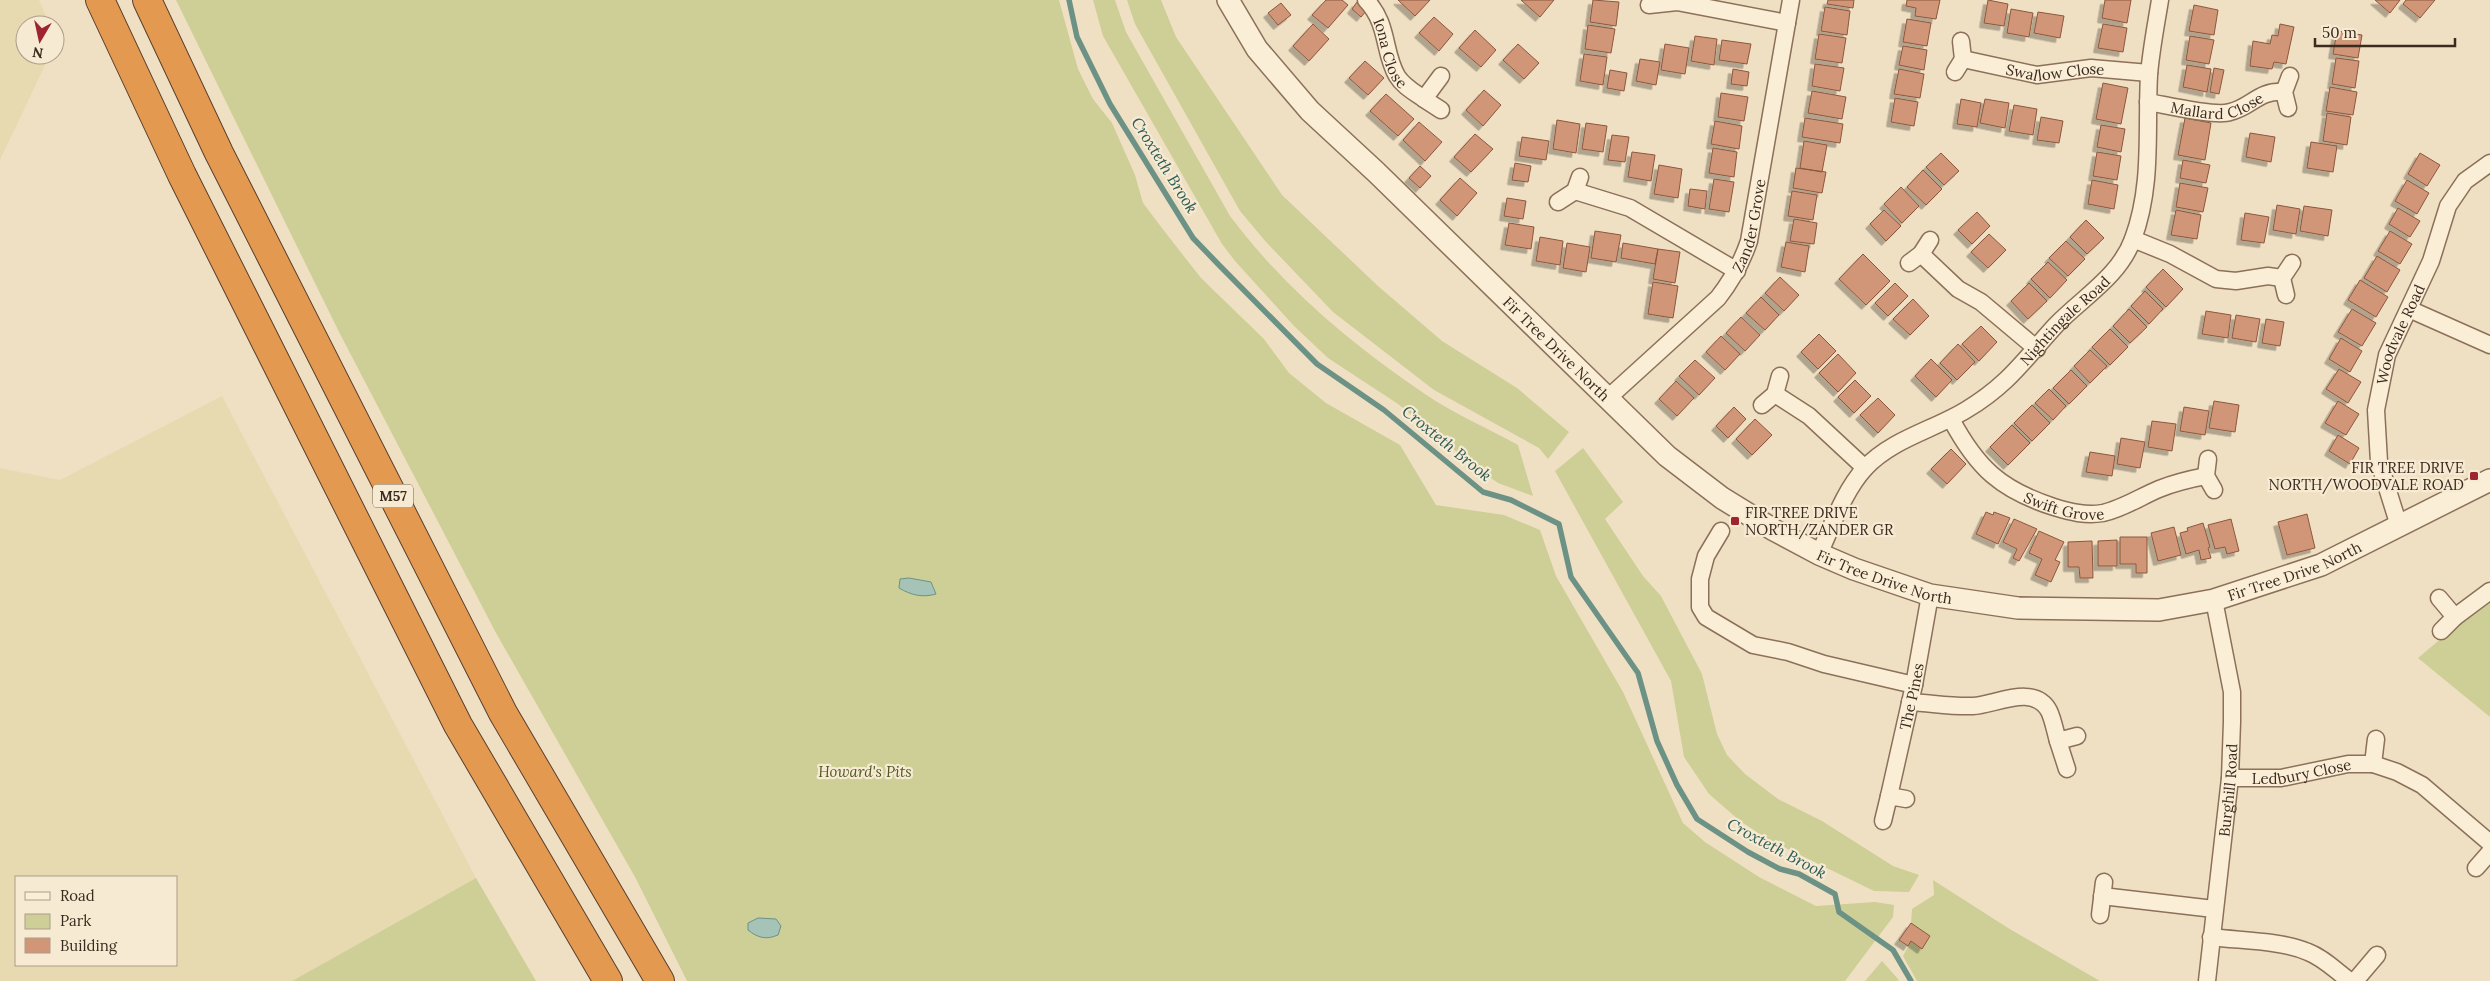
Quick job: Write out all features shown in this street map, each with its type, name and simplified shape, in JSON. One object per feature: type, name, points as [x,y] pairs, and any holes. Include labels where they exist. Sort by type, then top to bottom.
[{"type":"highway","name":"M57","points":[[100,0],[186,184],[458,725],[608,981]]},
{"type":"highway","name":"M57","points":[[147,0],[220,153],[503,712],[660,981]]},
{"type":"street","name":"Iona Close","points":[[1366,0],[1384,30],[1397,76],[1407,88],[1441,110]]},
{"type":"street","name":"Zander Grove","points":[[1608,398],[1718,298],[1737,271],[1749,241],[1791,0]]},
{"type":"street","name":"Nightingale Road","points":[[1819,554],[1847,495],[1865,468],[1904,440],[1952,419],[1996,391],[2037,349],[2056,325],[2118,267],[2133,239],[2145,199],[2147,185],[2149,73],[2160,0]]},
{"type":"street","points":[[1648,8],[1677,2],[1787,23]]},
{"type":"street","name":"Fir Tree Drive North","points":[[1235,3],[1257,50],[1310,111],[1376,172],[1667,456],[1695,478],[1767,526],[1819,554],[1891,583],[1930,595],[2018,608],[2103,611],[2159,610],[2214,600],[2321,565],[2490,480]]},
{"type":"street","name":"Swallow Close","points":[[1961,41],[1959,65],[2037,75],[2091,68],[2149,73]]},
{"type":"street","name":"Iona Close","points":[[1424,99],[1441,76]]},
{"type":"street","name":"Mallard Close","points":[[2288,108],[2284,92],[2290,76]]},
{"type":"street","name":"Mallard Close","points":[[2148,102],[2223,113],[2238,109],[2265,93],[2284,92]]},
{"type":"street","name":"Woodvale Road","points":[[2399,526],[2379,462],[2376,410],[2387,355],[2430,261],[2448,206],[2465,180],[2490,163]]},
{"type":"street","points":[[1558,202],[1578,184],[1630,208],[1737,271]]},
{"type":"street","points":[[2133,239],[2170,254],[2216,279],[2236,282],[2268,276],[2282,278]]},
{"type":"street","points":[[1930,240],[1915,258],[1958,289],[1981,302],[2037,349]]},
{"type":"street","points":[[2286,294],[2282,278],[2292,263]]},
{"type":"street","points":[[2409,310],[2490,345]]},
{"type":"street","points":[[1762,406],[1775,394],[1780,376]]},
{"type":"street","points":[[1775,394],[1808,416],[1865,468]]},
{"type":"street","name":"Swift Grove","points":[[1952,419],[1974,458],[1999,482],[2034,500],[2073,512],[2104,513],[2180,482],[2210,483],[2208,459]]},
{"type":"street","points":[[1721,531],[1706,556],[1700,578],[1700,607],[1706,617],[1753,645],[1788,652],[1824,664],[1914,685]]},
{"type":"street","points":[[2440,630],[2490,591]]},
{"type":"street","name":"The Pines","points":[[1883,821],[1914,685],[1930,595]]},
{"type":"street","points":[[2439,598],[2455,618]]},
{"type":"street","name":"Burghill Road","points":[[2207,981],[2230,778],[2232,692],[2214,600]]},
{"type":"street","points":[[1910,702],[1973,706],[2019,696],[2042,703],[2049,710],[2067,769]]},
{"type":"street","points":[[2058,741],[2077,736]]},
{"type":"street","name":"Ledbury Close","points":[[2373,764],[2376,739]]},
{"type":"street","name":"Ledbury Close","points":[[2230,778],[2281,778],[2348,764],[2373,764],[2397,772],[2422,785],[2490,843]]},
{"type":"street","points":[[1889,796],[1906,799]]},
{"type":"street","points":[[2476,868],[2490,852]]},
{"type":"street","points":[[2100,915],[2103,889],[2214,909]]},
{"type":"street","points":[[2211,937],[2289,946],[2308,952],[2323,960],[2350,981]]},
{"type":"street","points":[[2355,981],[2377,955]]},
{"type":"shaded area","points":[[0,0],[39,0],[46,15],[15,15],[15,65],[45,65],[0,160]]},
{"type":"shaded area","points":[[222,396],[476,878],[292,981],[0,981],[0,468],[60,480]]},
{"type":"shaded area","points":[[909,578],[931,582],[936,594],[917,595],[899,588],[900,579]]},
{"type":"shaded area","points":[[758,918],[776,919],[781,926],[778,935],[762,937],[748,930],[748,923]]},
{"type":"green space","name":"Howard's Pits","points":[[176,0],[1059,0],[1078,69],[1093,99],[1112,123],[1135,175],[1143,203],[1201,278],[1264,339],[1289,373],[1326,403],[1400,445],[1436,505],[1504,515],[1540,530],[1556,576],[1623,692],[1683,823],[1705,842],[1759,877],[1816,906],[1875,902],[1894,905],[1893,917],[1845,981],[687,981],[635,877],[496,633],[339,332]]},
{"type":"green space","points":[[1093,0],[1115,0],[1126,32],[1230,216],[1251,243],[1296,291],[1320,313],[1397,375],[1448,408],[1518,445],[1533,496],[1498,483],[1474,466],[1398,404],[1328,358],[1294,326],[1235,261],[1222,244],[1103,36]]},
{"type":"green space","points":[[1127,0],[1161,0],[1176,37],[1282,195],[1378,286],[1442,341],[1517,388],[1569,432],[1548,459],[1539,448],[1434,390],[1333,312],[1266,242],[1240,211],[1135,24]]},
{"type":"green space","points":[[1583,448],[1623,502],[1605,519],[1643,576],[1661,596],[1702,674],[1717,734],[1727,755],[1745,774],[1778,799],[1822,821],[1893,866],[1919,875],[1909,892],[1874,891],[1769,840],[1740,821],[1709,794],[1684,757],[1671,681],[1555,471]]},
{"type":"green space","points":[[2490,597],[2490,717],[2418,658]]},
{"type":"green space","points":[[476,878],[536,981],[292,981]]},
{"type":"green space","points":[[1933,880],[2008,928],[2100,981],[1917,981],[1903,956],[1911,941],[1922,948],[1930,937],[1911,923],[1912,909],[1934,895]]},
{"type":"green space","points":[[1882,961],[1899,981],[1865,981]]},
{"type":"building","points":[[1326,0],[1342,0],[1348,5],[1328,28],[1312,15]]},
{"type":"building","points":[[1398,0],[1430,0],[1415,16]]},
{"type":"building","points":[[1521,0],[1554,0],[1540,17]]},
{"type":"building","points":[[1593,0],[1619,2],[1616,26],[1590,22]]},
{"type":"building","points":[[1828,0],[1854,0],[1853,8],[1827,4]]},
{"type":"building","points":[[1907,0],[1940,0],[1936,19],[1915,16],[1916,8],[1906,6]]},
{"type":"building","points":[[1988,0],[2008,4],[2004,26],[1984,23]]},
{"type":"building","points":[[2105,0],[2131,0],[2127,23],[2102,18]]},
{"type":"building","points":[[2375,0],[2400,0],[2390,13]]},
{"type":"building","points":[[2406,0],[2435,0],[2420,18],[2403,4]]},
{"type":"building","points":[[1357,2],[1367,10],[1361,17],[1352,9]]},
{"type":"building","points":[[1281,3],[1291,15],[1278,25],[1268,13]]},
{"type":"building","points":[[2194,5],[2218,10],[2214,35],[2189,31]]},
{"type":"building","points":[[1825,7],[1850,11],[1847,35],[1821,31]]},
{"type":"building","points":[[2011,9],[2033,13],[2029,37],[2007,33]]},
{"type":"building","points":[[2038,12],[2064,16],[2060,38],[2034,33]]},
{"type":"building","points":[[1434,17],[1453,34],[1439,51],[1419,33]]},
{"type":"building","points":[[1907,19],[1931,23],[1927,46],[1903,42]]},
{"type":"building","points":[[1313,24],[1329,39],[1309,61],[1293,46]]},
{"type":"building","points":[[2103,24],[2127,28],[2123,52],[2098,48]]},
{"type":"building","points":[[2280,24],[2294,27],[2286,64],[2274,62],[2272,69],[2250,66],[2253,41],[2270,44],[2272,35],[2278,36]]},
{"type":"building","points":[[1588,25],[1615,29],[1611,53],[1585,49]]},
{"type":"building","points":[[1475,30],[1496,50],[1481,67],[1459,48]]},
{"type":"building","points":[[2337,31],[2362,35],[2358,58],[2333,54]]},
{"type":"building","points":[[1819,34],[1846,38],[1842,63],[1815,59]]},
{"type":"building","points":[[1695,36],[1717,39],[1714,65],[1691,61]]},
{"type":"building","points":[[2190,36],[2214,40],[2209,64],[2186,60]]},
{"type":"building","points":[[1722,40],[1751,44],[1747,64],[1719,60]]},
{"type":"building","points":[[1518,44],[1539,63],[1524,79],[1503,60]]},
{"type":"building","points":[[1665,44],[1689,48],[1685,74],[1661,70]]},
{"type":"building","points":[[1903,46],[1927,50],[1924,70],[1899,65]]},
{"type":"building","points":[[1584,54],[1607,57],[1603,85],[1580,81]]},
{"type":"building","points":[[2336,58],[2359,61],[2355,88],[2332,84]]},
{"type":"building","points":[[1640,59],[1660,62],[1656,85],[1636,81]]},
{"type":"building","points":[[1365,61],[1384,78],[1368,95],[1349,78]]},
{"type":"building","points":[[1815,64],[1844,68],[1840,91],[1812,86]]},
{"type":"building","points":[[2187,65],[2211,69],[2207,92],[2183,87]]},
{"type":"building","points":[[2214,68],[2224,70],[2219,94],[2210,92]]},
{"type":"building","points":[[1733,69],[1749,72],[1747,86],[1731,84]]},
{"type":"building","points":[[1899,69],[1924,74],[1920,98],[1894,94]]},
{"type":"building","points":[[1610,70],[1627,73],[1624,91],[1607,88]]},
{"type":"building","points":[[2103,83],[2128,88],[2121,124],[2096,119]]},
{"type":"building","points":[[2330,87],[2357,92],[2353,115],[2326,111]]},
{"type":"building","points":[[1484,90],[1501,105],[1483,126],[1466,110]]},
{"type":"building","points":[[1812,91],[1846,97],[1842,119],[1808,113]]},
{"type":"building","points":[[1721,93],[1748,97],[1744,121],[1718,117]]},
{"type":"building","points":[[1386,94],[1414,119],[1398,136],[1370,111]]},
{"type":"building","points":[[1895,98],[1918,102],[1914,126],[1891,122]]},
{"type":"building","points":[[1961,99],[1981,103],[1977,127],[1957,124]]},
{"type":"building","points":[[1985,99],[2009,103],[2005,128],[1980,123]]},
{"type":"building","points":[[2014,105],[2037,109],[2033,135],[2009,131]]},
{"type":"building","points":[[2327,113],[2351,117],[2347,145],[2323,141]]},
{"type":"building","points":[[2041,117],[2063,121],[2059,143],[2037,140]]},
{"type":"building","points":[[1805,118],[1843,124],[1840,143],[1802,137]]},
{"type":"building","points":[[2185,118],[2211,123],[2205,160],[2178,155]]},
{"type":"building","points":[[1557,120],[1580,124],[1576,153],[1553,149]]},
{"type":"building","points":[[1715,121],[1742,126],[1739,149],[1711,144]]},
{"type":"building","points":[[1419,122],[1442,142],[1425,161],[1403,140]]},
{"type":"building","points":[[1586,123],[1607,126],[1603,152],[1582,149]]},
{"type":"building","points":[[2101,125],[2125,129],[2121,152],[2097,147]]},
{"type":"building","points":[[2250,133],[2275,137],[2271,162],[2246,157]]},
{"type":"building","points":[[1475,134],[1493,149],[1471,172],[1454,157]]},
{"type":"building","points":[[1612,135],[1629,137],[1625,162],[1608,160]]},
{"type":"building","points":[[1522,137],[1549,141],[1546,160],[1519,156]]},
{"type":"building","points":[[1804,141],[1827,145],[1822,172],[1800,168]]},
{"type":"building","points":[[2311,142],[2337,146],[2333,172],[2307,168]]},
{"type":"building","points":[[1713,148],[1737,152],[1734,177],[1709,173]]},
{"type":"building","points":[[1632,152],[1655,155],[1651,181],[1628,177]]},
{"type":"building","points":[[2097,152],[2121,156],[2117,180],[2093,176]]},
{"type":"building","points":[[1941,153],[1959,171],[1944,185],[1926,167]]},
{"type":"building","points":[[2420,153],[2440,165],[2427,186],[2408,174]]},
{"type":"building","points":[[2183,160],[2210,165],[2206,183],[2180,178]]},
{"type":"building","points":[[1515,163],[1531,166],[1528,182],[1512,180]]},
{"type":"building","points":[[1659,165],[1682,169],[1678,198],[1654,194]]},
{"type":"building","points":[[1420,166],[1431,176],[1420,188],[1409,178]]},
{"type":"building","points":[[1796,168],[1826,172],[1822,193],[1793,188]]},
{"type":"building","points":[[1923,170],[1942,189],[1926,205],[1907,187]]},
{"type":"building","points":[[1460,178],[1477,193],[1457,216],[1440,200]]},
{"type":"building","points":[[1714,179],[1734,182],[1729,212],[1709,209]]},
{"type":"building","points":[[2092,180],[2118,185],[2114,209],[2088,204]]},
{"type":"building","points":[[2407,180],[2429,193],[2417,214],[2395,201]]},
{"type":"building","points":[[2180,183],[2208,188],[2203,212],[2176,207]]},
{"type":"building","points":[[1901,187],[1919,206],[1902,223],[1884,204]]},
{"type":"building","points":[[1690,189],[1707,191],[1705,209],[1688,206]]},
{"type":"building","points":[[1792,191],[1817,195],[1813,220],[1788,216]]},
{"type":"building","points":[[1507,198],[1526,201],[1523,219],[1504,216]]},
{"type":"building","points":[[2277,205],[2300,209],[2296,234],[2273,230]]},
{"type":"building","points":[[2304,206],[2332,210],[2328,236],[2300,231]]},
{"type":"building","points":[[2398,208],[2420,221],[2410,237],[2389,224]]},
{"type":"building","points":[[1884,210],[1901,226],[1886,241],[1870,224]]},
{"type":"building","points":[[2176,210],[2201,215],[2197,239],[2171,235]]},
{"type":"building","points":[[1977,212],[1990,226],[1972,244],[1958,230]]},
{"type":"building","points":[[2245,213],[2269,217],[2264,243],[2241,240]]},
{"type":"building","points":[[1794,219],[1817,223],[1814,244],[1790,241]]},
{"type":"building","points":[[2086,220],[2104,238],[2087,254],[2070,237]]},
{"type":"building","points":[[1509,223],[1534,227],[1531,249],[1505,245]]},
{"type":"building","points":[[1595,231],[1621,235],[1616,262],[1591,258]]},
{"type":"building","points":[[2390,231],[2412,244],[2400,264],[2378,251]]},
{"type":"building","points":[[1989,234],[2006,250],[1988,268],[1971,252]]},
{"type":"building","points":[[1540,237],[1563,241],[1560,265],[1536,261]]},
{"type":"building","points":[[2066,241],[2085,259],[2068,276],[2049,258]]},
{"type":"building","points":[[1786,242],[1809,246],[1805,272],[1781,267]]},
{"type":"building","points":[[1567,243],[1590,247],[1586,272],[1563,268]]},
{"type":"building","points":[[1623,243],[1658,249],[1655,264],[1621,258]]},
{"type":"building","points":[[1658,249],[1680,252],[1675,283],[1653,279]]},
{"type":"building","points":[[1863,254],[1890,281],[1866,305],[1839,279]]},
{"type":"building","points":[[2377,256],[2400,270],[2387,292],[2364,278]]},
{"type":"building","points":[[2048,262],[2067,280],[2050,298],[2031,279]]},
{"type":"building","points":[[2163,269],[2183,289],[2166,307],[2146,287]]},
{"type":"building","points":[[1780,277],[1799,295],[1784,311],[1765,293]]},
{"type":"building","points":[[2360,280],[2388,297],[2376,317],[2348,300]]},
{"type":"building","points":[[1653,282],[1678,286],[1673,318],[1648,314]]},
{"type":"building","points":[[1895,283],[1908,296],[1888,316],[1875,303]]},
{"type":"building","points":[[2029,283],[2047,301],[2028,319],[2011,301]]},
{"type":"building","points":[[2145,291],[2163,309],[2149,324],[2131,306]]},
{"type":"building","points":[[1761,297],[1779,315],[1765,330],[1746,313]]},
{"type":"building","points":[[1913,299],[1929,316],[1910,335],[1893,319]]},
{"type":"building","points":[[2129,309],[2147,327],[2130,343],[2113,326]]},
{"type":"building","points":[[2352,309],[2376,323],[2362,346],[2338,332]]},
{"type":"building","points":[[2206,311],[2231,315],[2228,338],[2202,334]]},
{"type":"building","points":[[2236,315],[2260,319],[2256,342],[2232,338]]},
{"type":"building","points":[[1741,317],[1760,335],[1745,351],[1726,333]]},
{"type":"building","points":[[2266,319],[2284,322],[2280,346],[2262,343]]},
{"type":"building","points":[[1981,326],[1997,342],[1979,361],[1962,344]]},
{"type":"building","points":[[2110,329],[2128,347],[2110,365],[2092,347]]},
{"type":"building","points":[[1819,334],[1836,351],[1818,369],[1801,352]]},
{"type":"building","points":[[1721,336],[1740,354],[1725,370],[1706,352]]},
{"type":"building","points":[[2341,338],[2362,351],[2350,372],[2329,359]]},
{"type":"building","points":[[1958,344],[1975,362],[1957,380],[1940,363]]},
{"type":"building","points":[[2090,350],[2107,366],[2090,383],[2074,366]]},
{"type":"building","points":[[1838,354],[1856,373],[1838,392],[1819,373]]},
{"type":"building","points":[[1931,359],[1952,380],[1936,397],[1915,376]]},
{"type":"building","points":[[1695,360],[1715,378],[1699,395],[1679,376]]},
{"type":"building","points":[[2339,369],[2361,382],[2348,403],[2326,389]]},
{"type":"building","points":[[2071,370],[2087,386],[2069,404],[2053,388]]},
{"type":"building","points":[[1855,380],[1871,396],[1854,413],[1838,397]]},
{"type":"building","points":[[1676,381],[1694,398],[1677,416],[1659,399]]},
{"type":"building","points":[[2049,389],[2066,406],[2053,420],[2035,403]]},
{"type":"building","points":[[1878,398],[1895,415],[1878,433],[1860,415]]},
{"type":"building","points":[[2214,401],[2239,405],[2235,432],[2209,428]]},
{"type":"building","points":[[2338,401],[2359,414],[2346,435],[2325,423]]},
{"type":"building","points":[[2032,405],[2050,423],[2032,441],[2014,423]]},
{"type":"building","points":[[1734,407],[1746,419],[1728,438],[1716,426]]},
{"type":"building","points":[[2184,407],[2209,411],[2205,435],[2180,431]]},
{"type":"building","points":[[1755,419],[1772,435],[1752,455],[1736,439]]},
{"type":"building","points":[[2152,421],[2176,424],[2172,451],[2148,447]]},
{"type":"building","points":[[2012,425],[2030,443],[2008,465],[1990,447]]},
{"type":"building","points":[[2338,435],[2359,448],[2350,464],[2329,451]]},
{"type":"building","points":[[2121,438],[2145,442],[2140,468],[2117,464]]},
{"type":"building","points":[[1951,449],[1966,464],[1947,484],[1931,469]]},
{"type":"building","points":[[2090,452],[2115,456],[2112,476],[2086,472]]},
{"type":"building","points":[[1986,512],[1993,515],[1994,512],[2010,518],[1998,544],[1976,534]]},
{"type":"building","points":[[2307,514],[2315,548],[2287,555],[2278,522]]},
{"type":"building","points":[[2014,519],[2037,529],[2019,561],[2013,558],[2017,549],[2003,542]]},
{"type":"building","points":[[2231,519],[2239,551],[2227,554],[2225,547],[2215,549],[2208,525]]},
{"type":"building","points":[[2203,523],[2211,558],[2201,560],[2199,550],[2186,554],[2180,533],[2188,531],[2187,528]]},
{"type":"building","points":[[2174,527],[2181,555],[2158,561],[2151,533]]},
{"type":"building","points":[[2039,531],[2064,542],[2055,560],[2060,562],[2051,582],[2035,575],[2042,559],[2029,553]]},
{"type":"building","points":[[2120,537],[2147,537],[2147,573],[2136,573],[2136,564],[2120,564]]},
{"type":"building","points":[[2117,540],[2117,566],[2098,566],[2098,541]]},
{"type":"building","points":[[2092,541],[2093,578],[2080,578],[2079,567],[2068,567],[2068,542]]},
{"type":"building","points":[[1911,923],[1930,936],[1922,949],[1911,941],[1908,946],[1899,940]]},
{"type":"waterway","name":"Croxteth Brook","points":[[1069,0],[1077,37],[1110,104],[1193,238],[1317,364],[1384,410],[1483,492],[1511,500],[1559,524],[1571,577],[1638,673],[1657,741],[1677,785],[1697,819],[1748,852],[1780,869],[1799,874],[1835,894],[1839,912],[1893,950],[1911,981]]},
{"type":"place","name":"FIR TREE DRIVE NORTH/WOODVALE ROAD","points":[[2474,476]]},
{"type":"place","name":"FIR TREE DRIVE NORTH/ZANDER GR","points":[[1735,521]]}]
